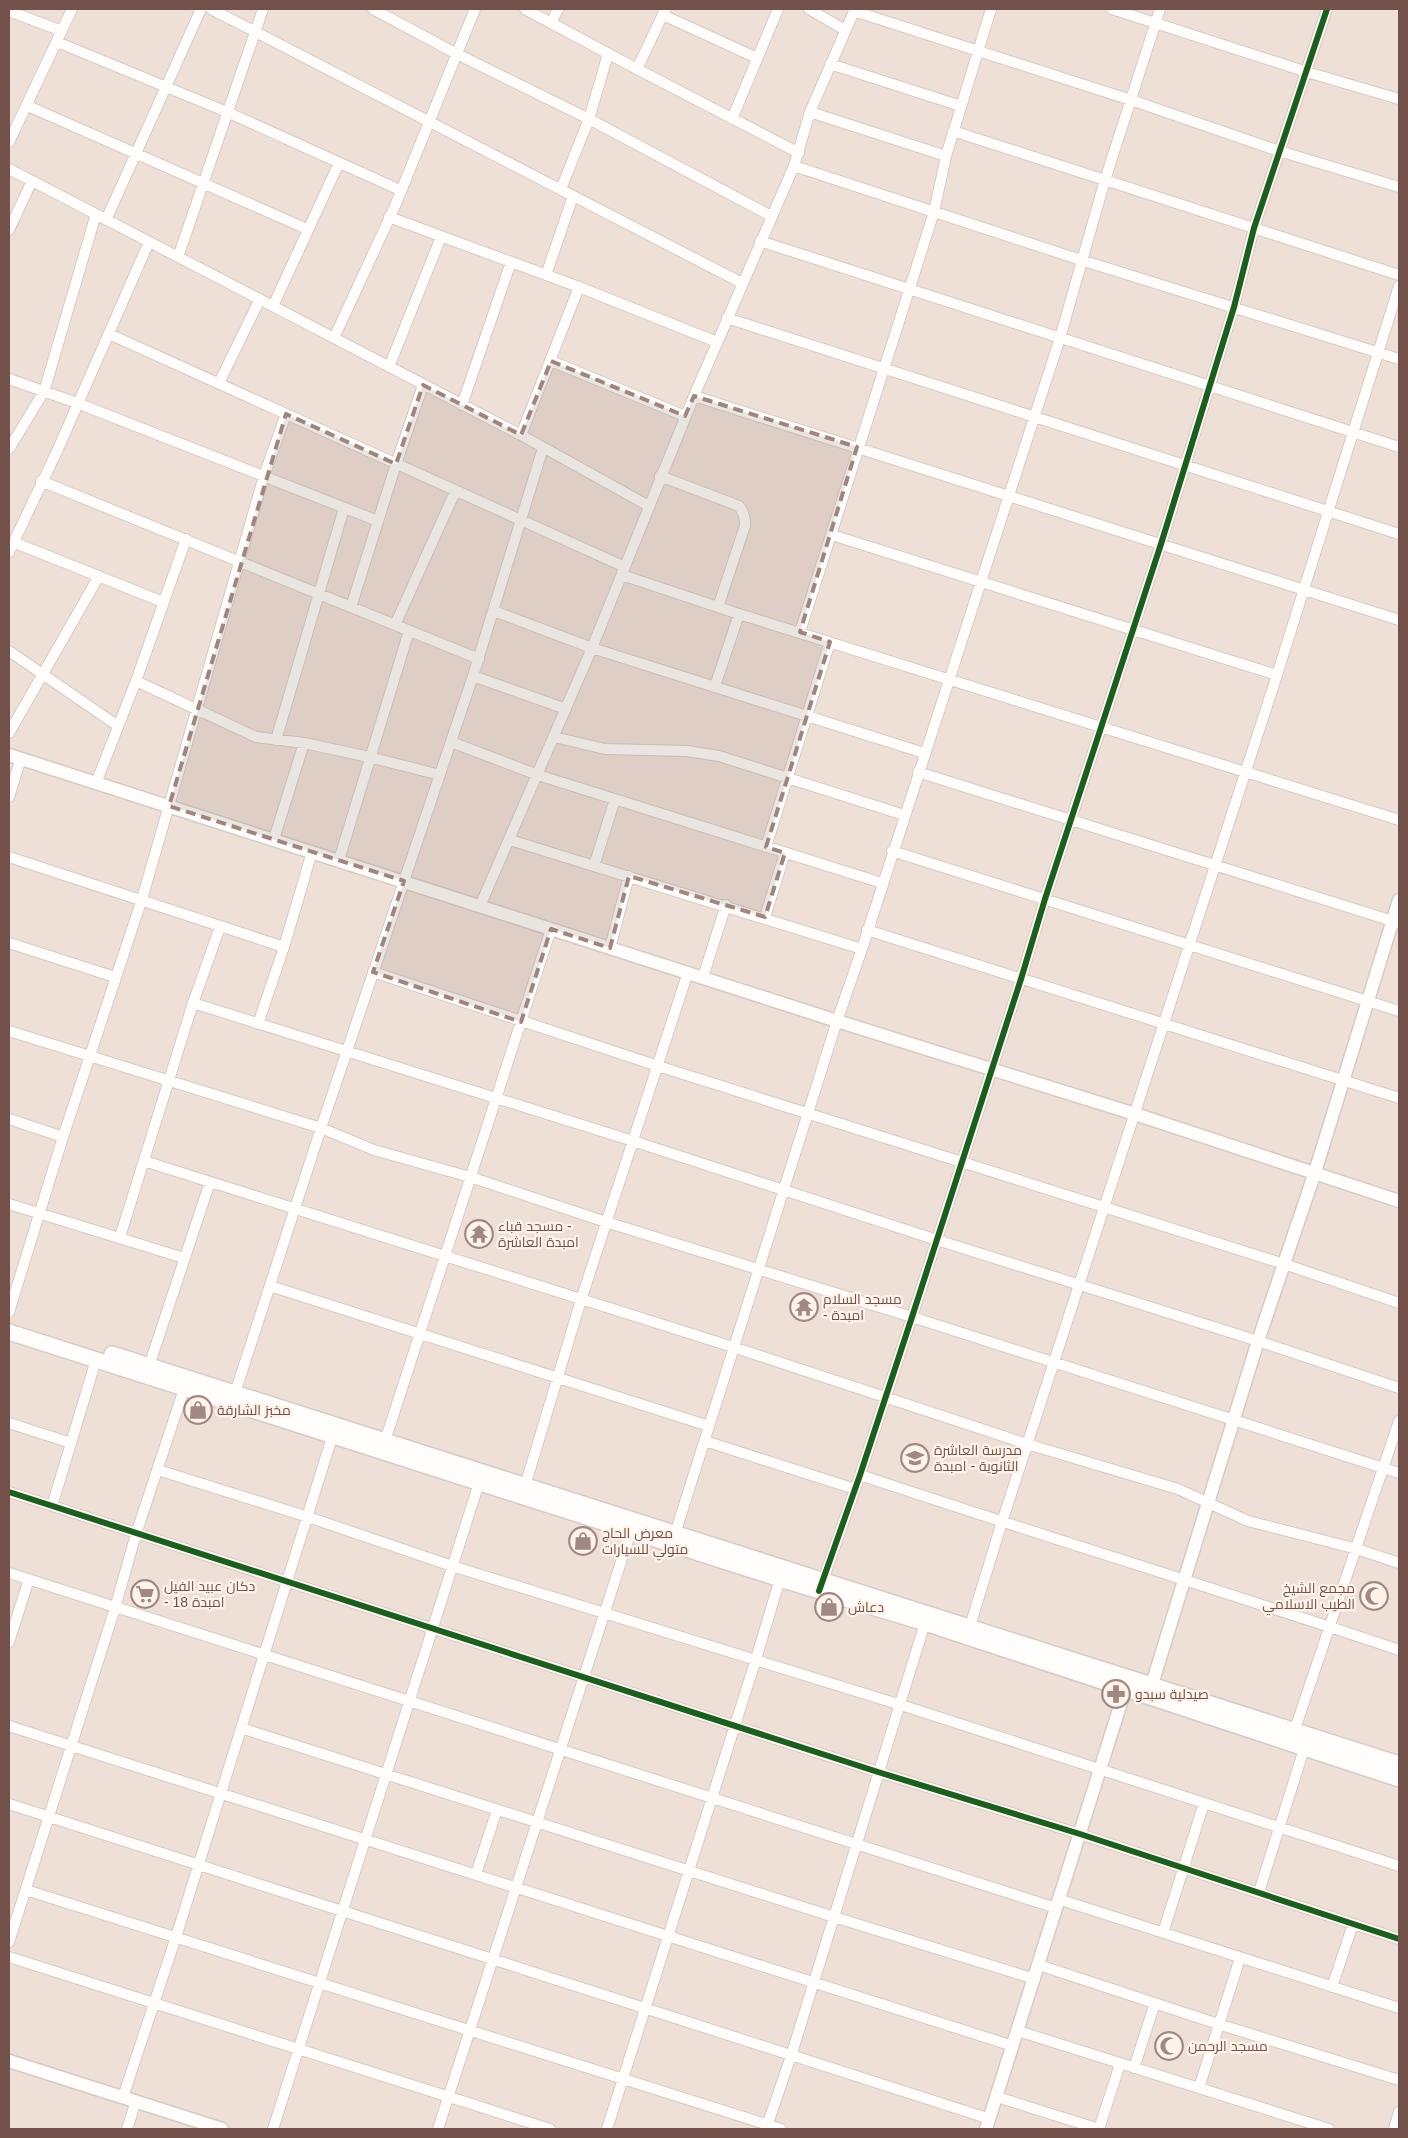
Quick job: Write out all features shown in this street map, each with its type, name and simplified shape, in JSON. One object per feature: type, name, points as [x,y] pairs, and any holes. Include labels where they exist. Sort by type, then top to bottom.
[{"type":"main road","points":[[9,1322],[236,1393],[478,1483],[631,1531],[734,1559],[821,1586],[970,1626],[1127,1683]]},
{"type":"main road","points":[[9,1332],[184,1389],[334,1431],[385,1441],[675,1534],[780,1579],[821,1586],[925,1624],[1150,1690],[1295,1729],[1399,1764]]},
{"type":"main road","points":[[1150,1690],[1304,1748],[1399,1779]]},
{"type":"street","points":[[9,142],[28,106],[72,9]]},
{"type":"street","points":[[106,220],[201,9]]},
{"type":"street","points":[[210,9],[429,120],[742,283]]},
{"type":"street","points":[[178,257],[263,9]]},
{"type":"street","points":[[373,9],[456,53],[589,119],[771,216]]},
{"type":"street","points":[[334,338],[390,217],[475,9]]},
{"type":"street","points":[[525,9],[799,153]]},
{"type":"street","points":[[551,23],[558,9]]},
{"type":"street","points":[[732,119],[778,9]]},
{"type":"street","points":[[810,9],[845,30]]},
{"type":"street","points":[[800,632],[832,535],[857,447],[934,212],[946,156],[991,9]]},
{"type":"street","points":[[1112,9],[1307,72],[1399,99]]},
{"type":"street","points":[[675,1534],[836,1021],[862,949],[1007,495],[1060,338],[1105,180],[1160,9]]},
{"type":"street","points":[[821,1586],[886,1397],[1100,727],[1186,467],[1234,307],[1254,228],[1327,9]]},
{"type":"street","points":[[480,906],[592,648],[685,416],[794,166],[810,112],[854,10],[1131,100],[1279,151],[1399,187]]},
{"type":"street","points":[[9,11],[62,31]]},
{"type":"street","points":[[637,69],[664,12],[757,58]]},
{"type":"street","points":[[57,42],[227,112],[400,190]]},
{"type":"street","points":[[561,189],[589,119],[608,54]]},
{"type":"street","points":[[830,64],[961,106]]},
{"type":"street","points":[[28,106],[307,229]]},
{"type":"street","points":[[810,112],[946,156]]},
{"type":"street","points":[[954,131],[1399,275]]},
{"type":"street","points":[[274,306],[307,229],[339,163]]},
{"type":"street","points":[[794,166],[1081,260],[1399,359]]},
{"type":"street","points":[[9,169],[521,435],[649,506]]},
{"type":"street","points":[[9,230],[32,182]]},
{"type":"street","points":[[546,275],[574,196]]},
{"type":"street","points":[[9,449],[44,391],[96,214]]},
{"type":"street","points":[[390,217],[580,287],[717,342]]},
{"type":"street","points":[[389,367],[441,237]]},
{"type":"street","points":[[760,241],[1399,447]]},
{"type":"street","points":[[149,242],[11,547],[99,576],[163,602]]},
{"type":"street","points":[[462,405],[511,262]]},
{"type":"street","points":[[970,1626],[1078,1286],[1277,675],[1399,286]]},
{"type":"street","points":[[521,435],[580,287]]},
{"type":"street","points":[[219,383],[260,299]]},
{"type":"street","points":[[727,318],[1399,534]]},
{"type":"street","points":[[109,334],[522,522],[623,571],[718,607],[1399,820]]},
{"type":"street","points":[[551,361],[685,416]]},
{"type":"street","points":[[9,379],[77,403],[378,521]]},
{"type":"street","points":[[352,607],[396,464],[423,385]]},
{"type":"street","points":[[694,396],[1399,620]]},
{"type":"street","points":[[9,1312],[62,1137],[142,899],[264,476],[286,414]]},
{"type":"street","points":[[236,1393],[294,1209],[479,658],[543,448]]},
{"type":"street","points":[[660,476],[739,506],[743,510],[745,526],[718,607]]},
{"type":"street","points":[[41,481],[479,658]]},
{"type":"street","points":[[395,625],[455,492]]},
{"type":"street","points":[[276,740],[344,508]]},
{"type":"street","points":[[832,535],[1277,675]]},
{"type":"street","points":[[96,783],[136,681],[186,539]]},
{"type":"street","points":[[9,733],[99,576]]},
{"type":"street","points":[[494,611],[592,648],[924,753]]},
{"type":"street","points":[[714,686],[739,614]]},
{"type":"street","points":[[339,860],[409,631]]},
{"type":"street","points":[[766,847],[789,779],[830,642]]},
{"type":"street","points":[[9,651],[118,726]]},
{"type":"street","points":[[473,676],[566,709]]},
{"type":"street","points":[[136,681],[256,737],[304,743],[440,775]]},
{"type":"street","points":[[554,737],[605,749],[678,750],[730,759],[904,815]]},
{"type":"street","points":[[451,742],[538,775],[882,883]]},
{"type":"street","points":[[274,839],[304,743]]},
{"type":"street","points":[[9,797],[15,756],[836,1021],[1135,1114],[1399,1201]]},
{"type":"street","points":[[918,772],[1071,818],[1396,922]]},
{"type":"street","points":[[594,866],[615,799]]},
{"type":"street","points":[[510,840],[726,905],[862,949]]},
{"type":"street","points":[[892,851],[1188,946],[1399,1011]]},
{"type":"street","points":[[258,1024],[284,947],[312,852]]},
{"type":"street","points":[[765,918],[785,853]]},
{"type":"street","points":[[9,857],[284,947]]},
{"type":"street","points":[[610,948],[629,876]]},
{"type":"street","points":[[1150,1690],[1258,1341],[1344,1080],[1367,1000],[1396,922],[1399,900]]},
{"type":"street","points":[[703,977],[726,905]]},
{"type":"street","points":[[120,1237],[193,1003],[220,927]]},
{"type":"street","points":[[385,1441],[551,929]]},
{"type":"street","points":[[867,930],[1399,1098]]},
{"type":"street","points":[[9,943],[115,977]]},
{"type":"street","points":[[373,972],[658,1066],[1104,1209],[1284,1264],[1399,1303]]},
{"type":"street","points":[[525,1486],[581,1300],[688,972]]},
{"type":"street","points":[[193,1003],[633,1140],[1078,1286],[1258,1341],[1399,1388]]},
{"type":"street","points":[[9,1031],[321,1128],[374,1150],[414,1163],[470,1177],[606,1222],[758,1268],[1399,1473]]},
{"type":"street","points":[[9,1119],[62,1137]]},
{"type":"street","points":[[144,1161],[733,1347],[1028,1444],[1178,1490],[1230,1514],[1268,1527],[1357,1549],[1399,1563]]},
{"type":"street","points":[[149,1366],[210,1182]]},
{"type":"street","points":[[9,1204],[184,1258]]},
{"type":"street","points":[[270,1286],[710,1426]]},
{"type":"street","points":[[52,1506],[96,1360]]},
{"type":"street","points":[[9,1942],[115,1608],[136,1534],[184,1389]]},
{"type":"street","points":[[1295,1729],[1399,1421]]},
{"type":"street","points":[[9,1423],[71,1443]]},
{"type":"street","points":[[123,2097],[155,2004],[334,1431]]},
{"type":"street","points":[[705,1442],[855,1489]]},
{"type":"street","points":[[158,1470],[308,1517],[452,1566],[756,1659],[1100,1768],[1399,1866]]},
{"type":"street","points":[[860,1476],[1184,1579],[1399,1650]]},
{"type":"street","points":[[273,2129],[478,1483]]},
{"type":"street","points":[[9,1492],[286,1583],[433,1628],[878,1772],[1080,1834],[1399,1939]]},
{"type":"street","points":[[438,2129],[631,1531]]},
{"type":"street","points":[[9,1573],[856,1845],[1163,1933],[1399,2008]]},
{"type":"street","points":[[9,1642],[29,1579]]},
{"type":"street","points":[[607,2129],[780,1579]]},
{"type":"street","points":[[767,2127],[814,1983],[925,1624]]},
{"type":"street","points":[[9,1804],[791,2056],[988,2124],[1127,1683]]},
{"type":"street","points":[[9,1726],[1013,2046]]},
{"type":"street","points":[[241,1728],[1035,1979]]},
{"type":"street","points":[[1259,1892],[1304,1748]]},
{"type":"street","points":[[1163,1933],[1204,1803]]},
{"type":"street","points":[[476,1874],[497,1810]]},
{"type":"street","points":[[26,1890],[470,2030],[767,2127],[781,2129]]},
{"type":"street","points":[[1332,1987],[1353,1924]]},
{"type":"street","points":[[9,1957],[550,2129]]},
{"type":"street","points":[[1199,2088],[1240,1958]]},
{"type":"street","points":[[1039,1965],[1218,2024],[1399,2080]]},
{"type":"street","points":[[1134,2068],[1155,2003]]},
{"type":"street","points":[[1018,2031],[1329,2129]]},
{"type":"street","points":[[9,2061],[222,2129]]},
{"type":"street","points":[[997,2097],[1099,2129],[1120,2064]]},
{"type":"street","points":[[127,2129],[136,2101]]},
{"type":"street","points":[[1394,2129],[1399,2112]]},
{"type":"street","points":[[1287,2129],[1291,2118]]},
{"type":"highlighted area","points":[[551,361],[685,416],[694,396],[857,447],[800,632],[830,642],[766,847],[785,853],[765,917],[629,876],[610,948],[551,929],[521,1022],[373,972],[404,881],[169,806],[286,414],[396,464],[423,385],[521,435]]},
{"type":"shaded area","points":[[9,9],[1399,9],[1399,2129],[9,2129]]},
{"type":"cycle path","points":[[819,1591],[860,1475],[912,1317],[1045,899],[1161,544],[1234,307],[1254,228],[1327,9]]},
{"type":"cycle path","points":[[9,1492],[878,1772],[1080,1834],[1399,1939]]},
{"type":"place","name":"مسجد قباء - امبدة العاشرة","points":[[479,1234]]},
{"type":"place","name":"مسجد السلام - امبدة","points":[[804,1307]]},
{"type":"place","name":"مخبز الشارقة","points":[[198,1410]]},
{"type":"place","name":"مدرسة العاشرة الثانوية - امبدة","points":[[915,1458]]},
{"type":"place","name":"معرض الحاج متولي للسيارات","points":[[583,1541]]},
{"type":"place","name":"دكان عبيد الفيل - امبدة 18","points":[[145,1594]]},
{"type":"place","name":"مجمع الشيخ الطيب الاسلامي","points":[[1374,1596]]},
{"type":"place","name":"دعاش","points":[[829,1607]]},
{"type":"place","name":"صيدلية سبدو","points":[[1116,1694]]},
{"type":"place","name":"مسجد الرحمن","points":[[1169,2046]]}]
